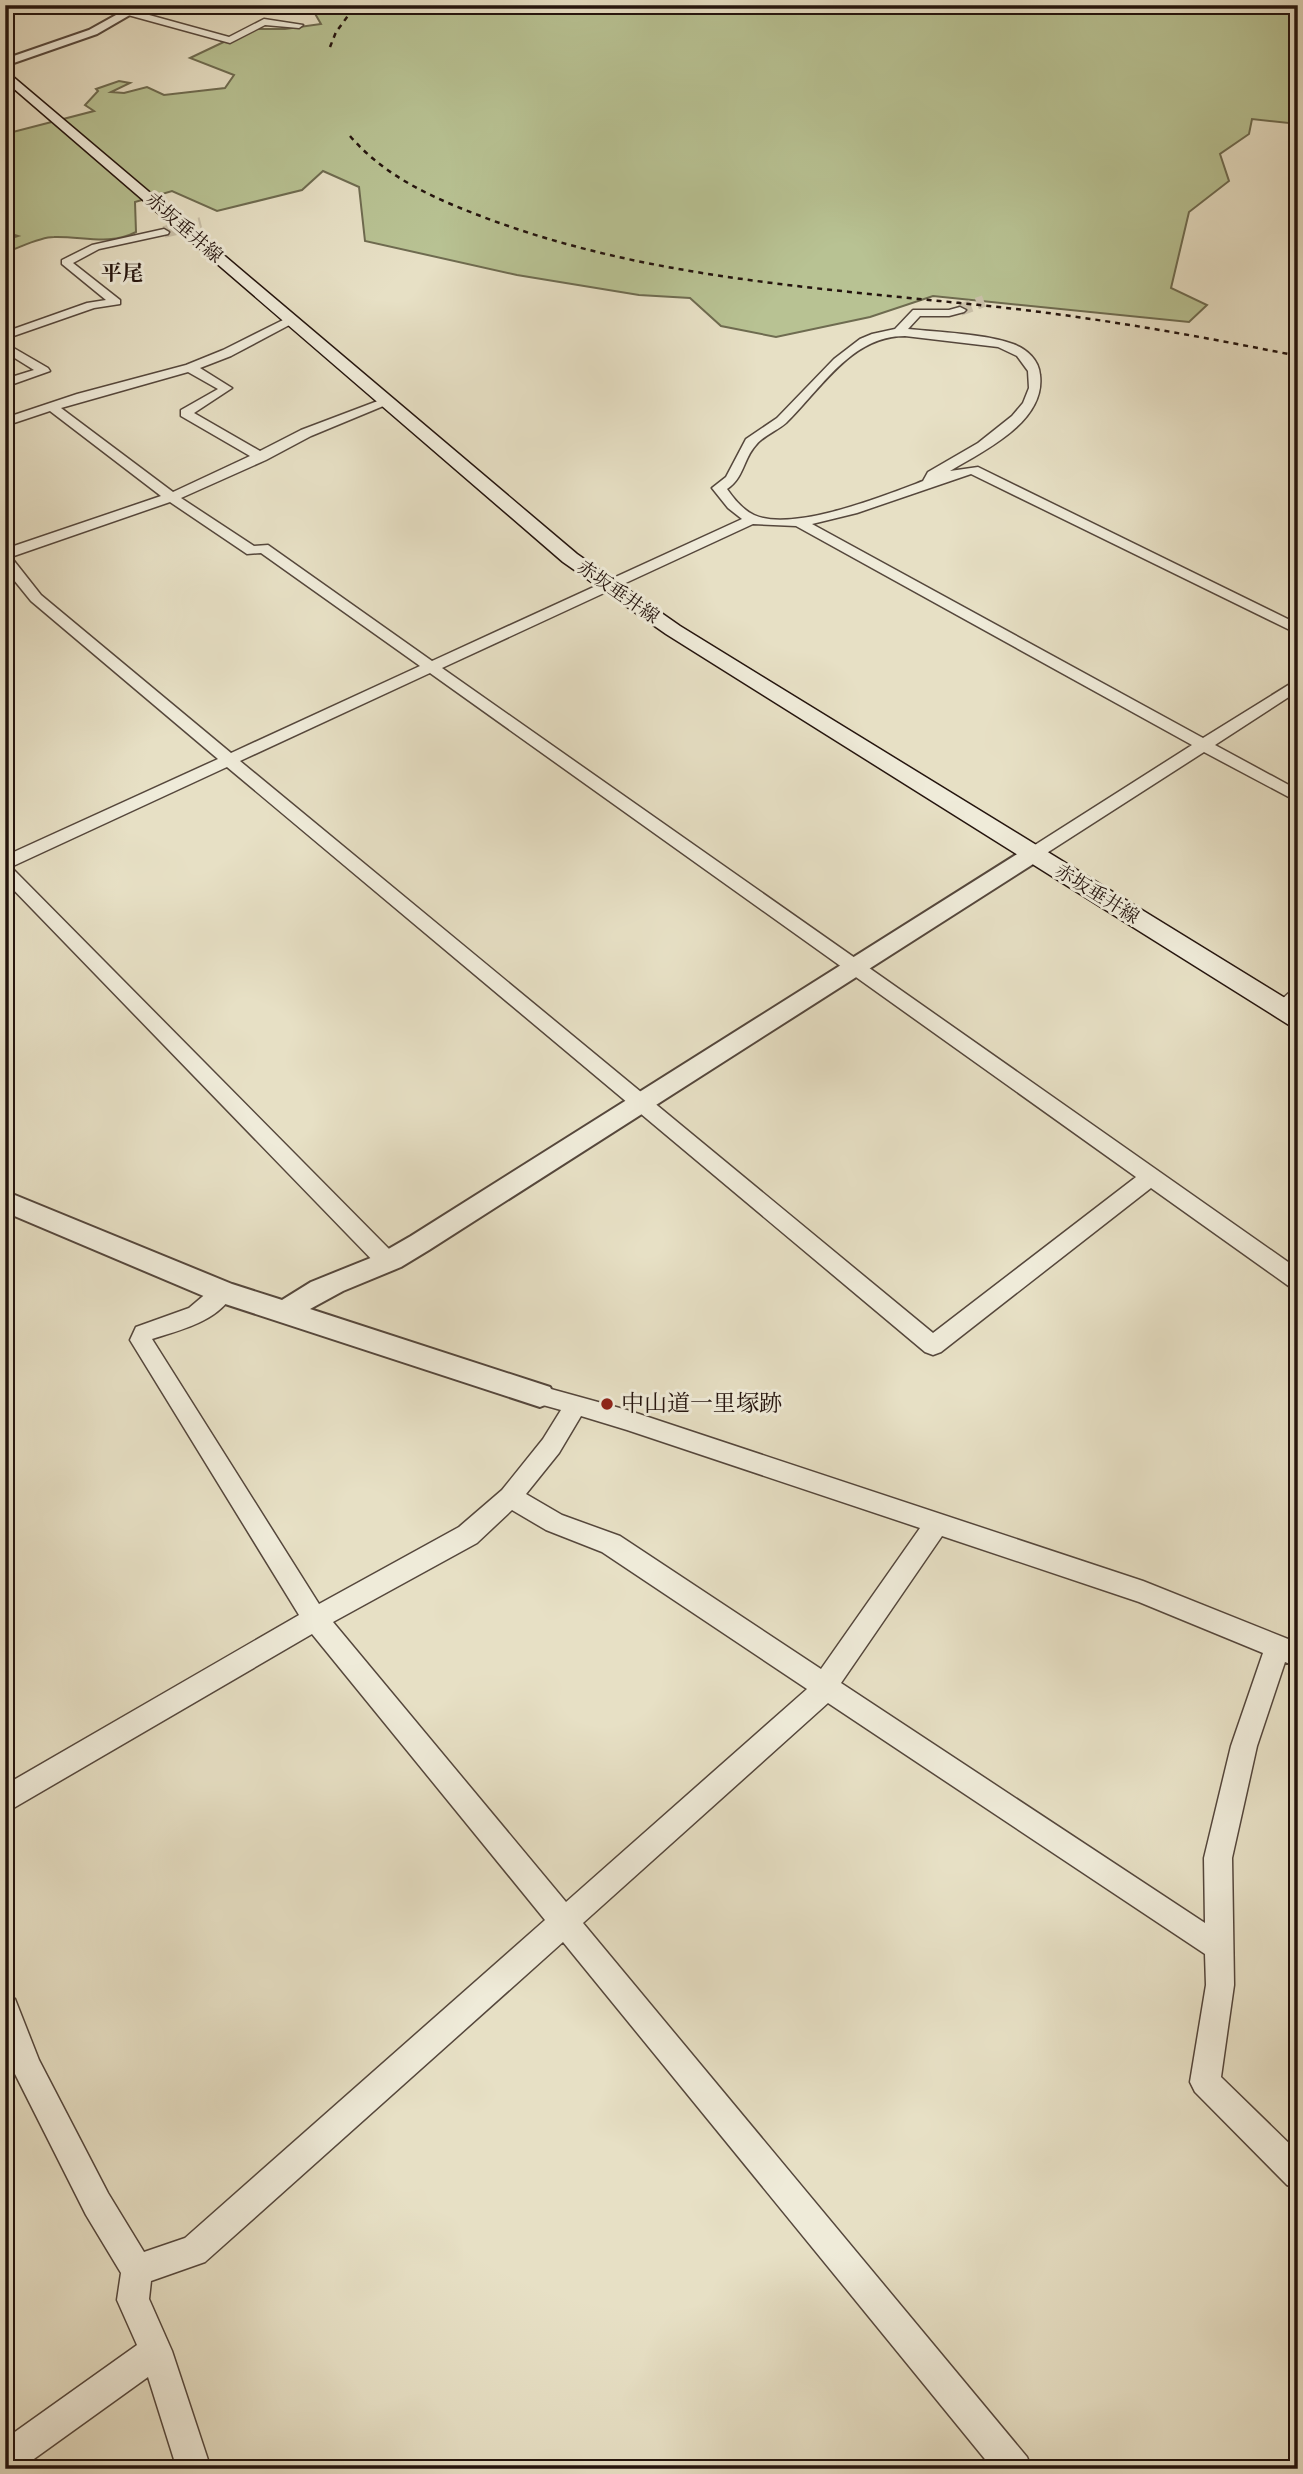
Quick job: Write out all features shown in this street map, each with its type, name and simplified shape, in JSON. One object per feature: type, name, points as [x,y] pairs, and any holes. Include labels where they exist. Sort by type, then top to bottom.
[{"type":"main road","name":"赤坂垂井線","points":[[5,74],[570,558],[673,630],[1289,1013]]},
{"type":"street","points":[[5,63],[80,38],[142,5]]},
{"type":"street","points":[[131,13],[230,40],[264,22],[299,25]]},
{"type":"street","points":[[5,336],[91,305],[116,302],[66,262],[96,247],[164,232]]},
{"type":"street","points":[[898,333],[917,312],[940,314],[960,310]]},
{"type":"street","points":[[5,422],[190,368],[227,354],[291,320]]},
{"type":"street","points":[[752,519],[736,508],[719,488],[735,476],[741,455],[752,440],[780,422],[802,394],[858,344],[878,335],[898,333],[1006,346],[1021,353],[1034,370],[1035,390],[1028,406],[1003,430],[933,475],[929,483]]},
{"type":"street","points":[[5,346],[44,371],[5,383]]},
{"type":"street","points":[[190,368],[226,388],[185,413],[261,457]]},
{"type":"street","points":[[5,554],[32,542],[101,523],[213,481],[306,433],[387,402]]},
{"type":"street","points":[[52,407],[170,496],[252,551],[263,548],[1298,1281]]},
{"type":"street","points":[[5,863],[752,519],[799,522],[857,509],[958,472],[973,470],[1298,630]]},
{"type":"street","points":[[799,522],[1298,797]]},
{"type":"street","points":[[5,559],[36,598],[62,621],[933,1346],[1152,1177]]},
{"type":"street","points":[[285,1313],[301,1299],[357,1272],[388,1262],[855,968],[1298,684]]},
{"type":"street","points":[[5,871],[388,1262]]},
{"type":"street","points":[[1289,1013],[1298,995]]},
{"type":"street","points":[[5,1201],[223,1292],[575,1407],[627,1420],[1143,1592],[1288,1650],[1244,1746],[1218,1858],[1220,1985],[1205,2082],[1298,2174]]},
{"type":"street","points":[[223,1292],[197,1316],[144,1333],[141,1340],[315,1619],[1015,2469]]},
{"type":"street","points":[[5,1800],[315,1619],[468,1535],[510,1497],[551,1446],[575,1407]]},
{"type":"street","points":[[510,1497],[554,1523],[611,1544],[1206,1940],[1221,1944]]},
{"type":"street","points":[[137,2270],[194,2251],[826,1687],[937,1523]]},
{"type":"street","points":[[5,2009],[27,2068],[97,2204],[137,2270],[133,2300],[156,2351],[194,2469]]},
{"type":"street","points":[[5,2459],[156,2351]]},
{"type":"green space","points":[[310,5],[960,5],[962,8],[968,5],[1298,5],[1298,124],[1252,119],[1249,134],[1220,154],[1229,181],[1189,212],[1171,288],[1207,305],[1189,322],[933,296],[870,317],[776,337],[721,326],[690,298],[639,295],[517,275],[365,241],[359,187],[323,171],[302,190],[217,211],[172,191],[135,202],[136,232],[116,239],[49,237],[12,250],[5,246],[5,240],[18,236],[5,232],[5,134],[94,111],[85,105],[98,91],[96,89],[119,81],[130,83],[111,92],[124,93],[147,87],[164,95],[225,88],[234,75],[190,58],[251,29],[285,29],[321,24]]},
{"type":"tunnel","points":[[164,232],[201,223]]},
{"type":"tunnel","points":[[960,310],[984,301]]},
{"type":"railway","points":[[330,47],[336,32],[356,5]]},
{"type":"railway","points":[[350,136],[381,165],[435,197],[494,221],[622,258],[752,280],[1086,318],[1298,356]]},
{"type":"place","name":"中山道一里塚跡","points":[[607,1404]]},
{"type":"district","name":"平尾","points":[[122,274]]}]
